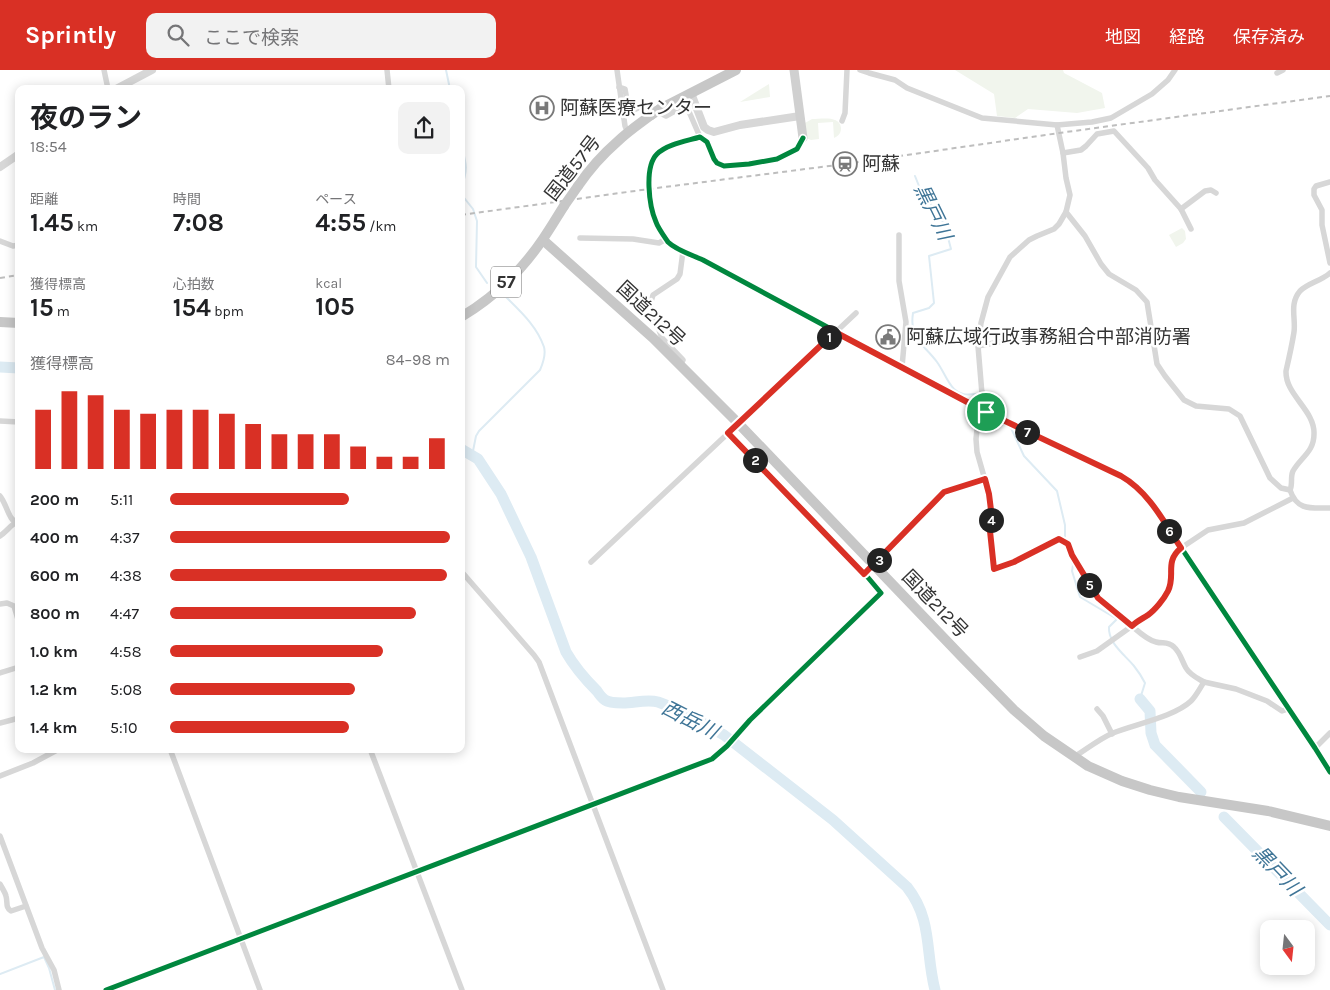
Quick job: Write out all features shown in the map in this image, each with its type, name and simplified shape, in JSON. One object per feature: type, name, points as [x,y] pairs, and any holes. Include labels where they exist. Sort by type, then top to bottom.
[{"type":"highway","name":"国道57号","points":[[465,314],[512,277],[528,259],[593,166],[616,142],[660,109],[736,70]]},
{"type":"highway","name":"国道212号","points":[[543,240],[653,338],[738,423],[1014,710],[1044,736],[1088,766],[1150,790],[1186,798],[1268,811],[1330,826]]},
{"type":"highway","points":[[0,322],[15,323]]},
{"type":"main road","points":[[794,70],[803,138]]},
{"type":"street","points":[[104,70],[107,85]]},
{"type":"street","points":[[124,85],[152,70]]},
{"type":"street","points":[[387,70],[389,85]]},
{"type":"street","points":[[617,70],[625,126],[628,132]]},
{"type":"street","points":[[842,121],[845,113],[847,70]]},
{"type":"street","points":[[860,70],[895,80],[907,88],[982,118],[1057,125],[1087,123],[1111,118],[1152,94],[1168,80],[1175,70]]},
{"type":"street","points":[[619,87],[624,89],[629,112],[645,105],[666,116],[682,107],[687,107],[700,138],[706,142],[714,160],[724,166],[777,159],[796,149],[803,138]]},
{"type":"street","points":[[691,93],[705,129],[711,132],[740,125],[800,116]]},
{"type":"street","points":[[1057,125],[1070,195],[1066,212],[1054,229],[1029,240],[1010,257],[988,297],[981,323],[978,346],[982,394],[986,412],[977,429],[976,439],[977,452],[989,494],[994,569],[1014,562],[1059,539],[1068,544],[1072,555],[1098,598],[1149,639],[1156,642],[1167,642],[1175,647],[1186,669],[1192,675],[1204,682],[1236,689],[1267,701],[1282,711],[1288,709]]},
{"type":"street","points":[[1063,153],[1080,150],[1097,134],[1114,131],[1148,168],[1155,180],[1181,209],[1191,229]]},
{"type":"street","points":[[700,138],[666,148],[658,154],[651,165],[648,179],[653,211],[656,222],[670,244],[986,412],[1132,482],[1150,501],[1330,772]]},
{"type":"street","points":[[0,167],[15,157]]},
{"type":"street","points":[[1330,182],[1316,186],[1314,190],[1314,195],[1322,210],[1322,225],[1330,263]]},
{"type":"street","points":[[1181,209],[1205,191],[1211,190],[1216,194]]},
{"type":"street","points":[[1066,212],[1085,236],[1109,274],[1136,290],[1147,302],[1158,364],[1184,400],[1196,406],[1229,409],[1240,416],[1270,478],[1281,488],[1290,490]]},
{"type":"street","points":[[899,235],[899,281],[906,322],[902,367]]},
{"type":"street","points":[[580,238],[633,239],[659,243],[666,239]]},
{"type":"street","points":[[0,242],[15,246]]},
{"type":"street","points":[[680,365],[683,360],[662,338],[650,305],[653,295],[680,274],[684,251]]},
{"type":"street","points":[[1330,273],[1302,289],[1294,300],[1295,331],[1286,371],[1288,384],[1310,417],[1314,428],[1312,446],[1293,471],[1292,487],[1290,490],[1293,498],[1304,507],[1330,508]]},
{"type":"street","points":[[591,562],[856,313]]},
{"type":"street","points":[[978,346],[1047,333]]},
{"type":"street","points":[[0,422],[15,422]]},
{"type":"street","points":[[106,990],[712,759],[727,746],[742,727],[881,593],[728,433]]},
{"type":"street","points":[[864,574],[944,492],[985,479]]},
{"type":"street","points":[[0,496],[15,522]]},
{"type":"street","points":[[1080,657],[1097,651],[1149,614],[1168,590],[1171,578],[1171,562],[1174,553],[1208,530],[1244,523],[1293,498]]},
{"type":"street","points":[[0,536],[10,526],[15,525]]},
{"type":"street","points":[[465,576],[539,662],[663,990]]},
{"type":"street","points":[[0,604],[7,603],[14,606],[15,609]]},
{"type":"street","points":[[0,673],[15,668]]},
{"type":"street","points":[[1074,758],[1099,740],[1112,734],[1170,714],[1191,701],[1204,682]]},
{"type":"street","points":[[1097,709],[1103,716],[1112,734]]},
{"type":"street","points":[[0,723],[15,719]]},
{"type":"street","points":[[1315,748],[1330,733]]},
{"type":"street","points":[[0,776],[33,763],[52,753]]},
{"type":"street","points":[[171,753],[260,990]]},
{"type":"street","points":[[372,753],[462,990]]},
{"type":"street","points":[[0,836],[42,948],[54,970],[59,990]]},
{"type":"street","points":[[0,884],[6,896],[8,909],[11,911],[26,906]]},
{"type":"shaded area","points":[[955,70],[1063,70],[1064,73],[1102,93],[1105,108],[1077,113],[1028,109],[1015,118],[997,116],[994,94]]},
{"type":"shaded area","points":[[769,84],[770,97],[740,102]]},
{"type":"shaded area","points":[[812,119],[834,119],[840,124],[840,133],[834,138],[833,122],[818,123],[819,139],[811,140],[806,138],[805,123]]},
{"type":"shaded area","points":[[1182,228],[1185,231],[1186,239],[1176,247],[1169,235]]},
{"type":"waterway","points":[[446,70],[449,85]]},
{"type":"waterway","points":[[465,157],[465,177]]},
{"type":"waterway","name":"黒戸川","points":[[915,176],[921,191],[945,226],[951,249],[929,256],[934,303],[929,308],[913,313],[913,329],[918,340],[937,362],[954,389],[964,394],[975,394]]},
{"type":"waterway","points":[[465,199],[473,209],[477,221],[476,267],[487,283]]},
{"type":"waterway","points":[[472,456],[476,436],[479,431],[540,370],[544,358],[544,347],[537,332],[528,319],[505,296]]},
{"type":"waterway","name":"西岳川","points":[[0,367],[15,368]]},
{"type":"waterway","name":"黒戸川","points":[[984,391],[997,415]]},
{"type":"waterway","name":"黒戸川","points":[[996,421],[1011,428],[1024,456],[1057,491],[1065,525],[1065,540]]},
{"type":"waterway","name":"西岳川","points":[[465,451],[478,459],[501,494],[531,557],[566,652],[584,677],[607,701],[619,703],[654,701],[667,705],[700,721],[724,735],[833,820],[907,887],[915,899],[925,924],[935,990]]},
{"type":"waterway","name":"黒戸川","points":[[1065,545],[1073,565],[1072,571],[1080,597],[1117,619],[1109,627],[1109,633],[1121,653],[1134,666],[1145,683],[1140,699]]},
{"type":"waterway","name":"黒戸川","points":[[1140,699],[1150,711],[1151,733],[1155,745],[1201,792]]},
{"type":"waterway","name":"黒戸川","points":[[1224,817],[1330,925]]},
{"type":"waterway","points":[[0,974],[44,957],[55,990]]},
{"type":"railway","points":[[465,214],[845,164],[1330,96]]},
{"type":"railway","points":[[0,278],[15,276]]},
{"type":"cycle path","points":[[803,138],[797,149],[777,159],[749,164],[724,166],[717,163],[707,142],[700,137],[677,143],[657,154],[650,168],[651,206],[658,227],[668,242],[985,412],[1121,476],[1133,484],[1150,501],[1330,772]]},
{"type":"cycle path","points":[[106,990],[712,759],[881,593],[865,574],[944,492],[985,479]]},
{"type":"place","name":"阿蘇医療センター","points":[[542,108]]},
{"type":"place","name":"阿蘇","points":[[845,164]]},
{"type":"place","name":"阿蘇広域行政事務組合中部消防署","points":[[888,337]]},
{"type":"route","points":[[835,332],[986,412],[1121,476],[1132,482],[1150,501],[1181,548],[1174,553],[1171,562],[1171,578],[1168,590],[1149,614],[1132,626],[1105,604],[1098,598],[1090,586],[1072,555],[1068,544],[1059,539],[1014,562],[994,569],[990,531],[991,510],[985,479],[944,492],[864,574],[728,433],[835,332]]}]
